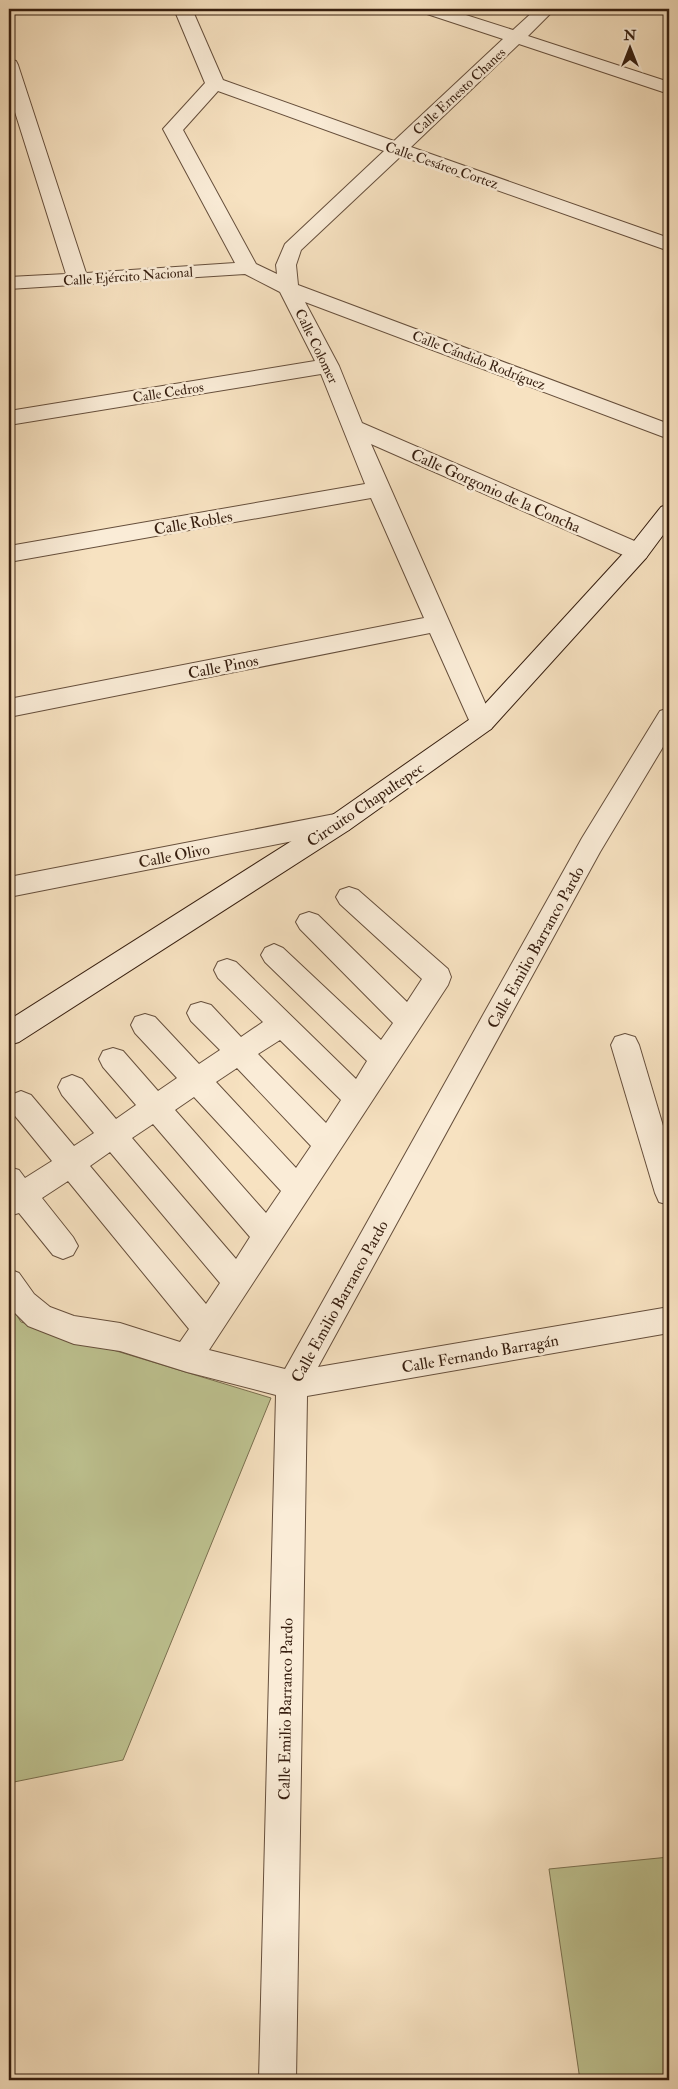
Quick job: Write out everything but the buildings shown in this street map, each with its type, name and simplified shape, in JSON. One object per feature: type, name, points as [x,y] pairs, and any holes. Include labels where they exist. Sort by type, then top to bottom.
[{"type":"street","points":[[183,9],[215,84],[173,130],[248,268],[288,288]]},
{"type":"street","points":[[430,9],[669,88]]},
{"type":"street","name":"Calle Ernesto Chanes","points":[[288,288],[286,265],[292,248],[546,9]]},
{"type":"street","points":[[9,65],[78,280]]},
{"type":"street","name":"Calle Cesáreo Cortez","points":[[215,84],[669,245]]},
{"type":"street","name":"Calle Ejército Nacional","points":[[9,283],[248,268]]},
{"type":"street","name":"Calle Colomer","points":[[288,288],[328,366],[436,624],[482,723]]},
{"type":"street","name":"Calle Cándido Rodríguez","points":[[288,288],[669,432]]},
{"type":"street","name":"Calle Cedros","points":[[9,418],[328,366]]},
{"type":"street","name":"Calle Gorgonio de la Concha","points":[[354,428],[638,552]]},
{"type":"street","name":"Calle Robles","points":[[9,554],[378,489]]},
{"type":"street","name":"Circuito Chapultepec","points":[[9,1034],[340,823],[482,723],[638,552],[669,512]]},
{"type":"street","name":"Calle Pinos","points":[[9,708],[436,624]]},
{"type":"street","name":"Calle Emilio Barranco Pardo","points":[[277,2080],[292,1385],[591,845],[669,717]]},
{"type":"street","name":"Calle Olivo","points":[[9,887],[340,823]]},
{"type":"street","points":[[187,1358],[438,978],[349,897]]},
{"type":"street","points":[[309,922],[409,1022]]},
{"type":"street","points":[[274,955],[384,1060]]},
{"type":"street","points":[[227,970],[358,1099]]},
{"type":"street","points":[[201,1013],[328,1144]]},
{"type":"street","points":[[63,1246],[13,1193],[71,1163],[282,1024]]},
{"type":"street","points":[[145,1025],[298,1190]]},
{"type":"street","points":[[625,1045],[669,1193]]},
{"type":"street","points":[[113,1059],[268,1236]]},
{"type":"street","points":[[72,1087],[237,1282]]},
{"type":"street","points":[[21,1103],[207,1328]]},
{"type":"street","points":[[9,1282],[23,1303],[39,1317],[74,1330],[120,1337],[187,1358],[292,1385]]},
{"type":"street","name":"Calle Fernando Barragán","points":[[292,1385],[669,1320]]},
{"type":"green space","points":[[9,1303],[21,1322],[271,1398],[123,1760],[9,1783]]},
{"type":"green space","points":[[669,1857],[669,2080],[580,2080],[549,1869]]}]
